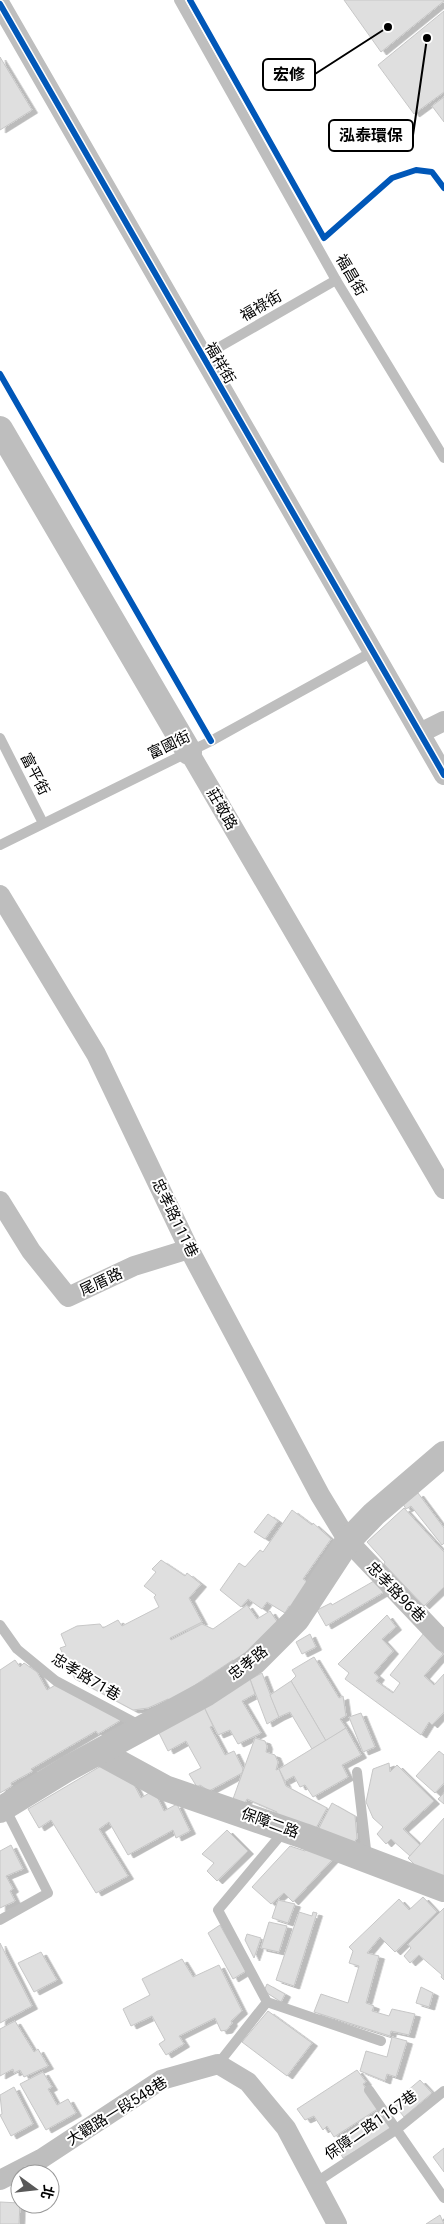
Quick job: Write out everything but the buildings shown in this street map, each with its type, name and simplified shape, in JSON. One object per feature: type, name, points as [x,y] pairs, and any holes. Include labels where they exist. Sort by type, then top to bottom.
[{"type":"street","name":"福祥街","points":[[0,4],[444,775]]},
{"type":"street","name":"莊敬路","points":[[0,430],[444,1190]]},
{"type":"street","points":[[420,733],[444,721]]},
{"type":"street","name":"忠孝路111巷","points":[[0,895],[96,1054],[189,1249],[320,1495],[348,1542]]},
{"type":"street","name":"尾厝路","points":[[0,1202],[31,1251],[68,1297],[134,1266],[189,1249]]},
{"type":"street","name":"忠孝路","points":[[2,1809],[142,1726],[207,1693],[254,1662],[297,1619],[348,1542],[374,1514],[444,1454]]},
{"type":"street","name":"忠孝路96巷","points":[[348,1542],[444,1642]]},
{"type":"street","name":"保障二路","points":[[99,1752],[165,1788],[285,1829],[444,1889]]},
{"type":"street","points":[[218,2064],[248,2082],[280,2120],[337,2224]]},
{"type":"street","name":"大觀路一段548巷","points":[[0,2180],[41,2159],[161,2080],[218,2064]]},
{"type":"lane","name":"福昌街","points":[[179,0],[336,280],[444,458]]},
{"type":"lane","name":"福祿街","points":[[202,357],[336,280]]},
{"type":"lane","name":"富國街","points":[[0,845],[189,752],[374,651]]},
{"type":"lane","name":"富平街","points":[[0,738],[43,823]]},
{"type":"lane","name":"忠孝路71巷","points":[[0,1625],[16,1649],[56,1681],[142,1726]]},
{"type":"lane","points":[[357,1772],[368,1860]]},
{"type":"lane","points":[[0,1920],[48,1893],[2,1809]]},
{"type":"lane","points":[[285,1829],[218,1910],[267,2002],[381,2041]]},
{"type":"lane","points":[[218,2064],[267,2002]]},
{"type":"lane","points":[[369,2090],[444,2198]]},
{"type":"lane","name":"保障二路1167巷","points":[[315,2183],[397,2129],[444,2091]]},
{"type":"cycle path","points":[[190,0],[324,238],[392,178],[416,170],[432,172],[444,188]]},
{"type":"cycle path","points":[[0,4],[444,775]]},
{"type":"cycle path","points":[[0,374],[211,741]]},
{"type":"place","name":"宏修","points":[[388,27]]},
{"type":"place","name":"泓泰環保","points":[[427,38]]}]
